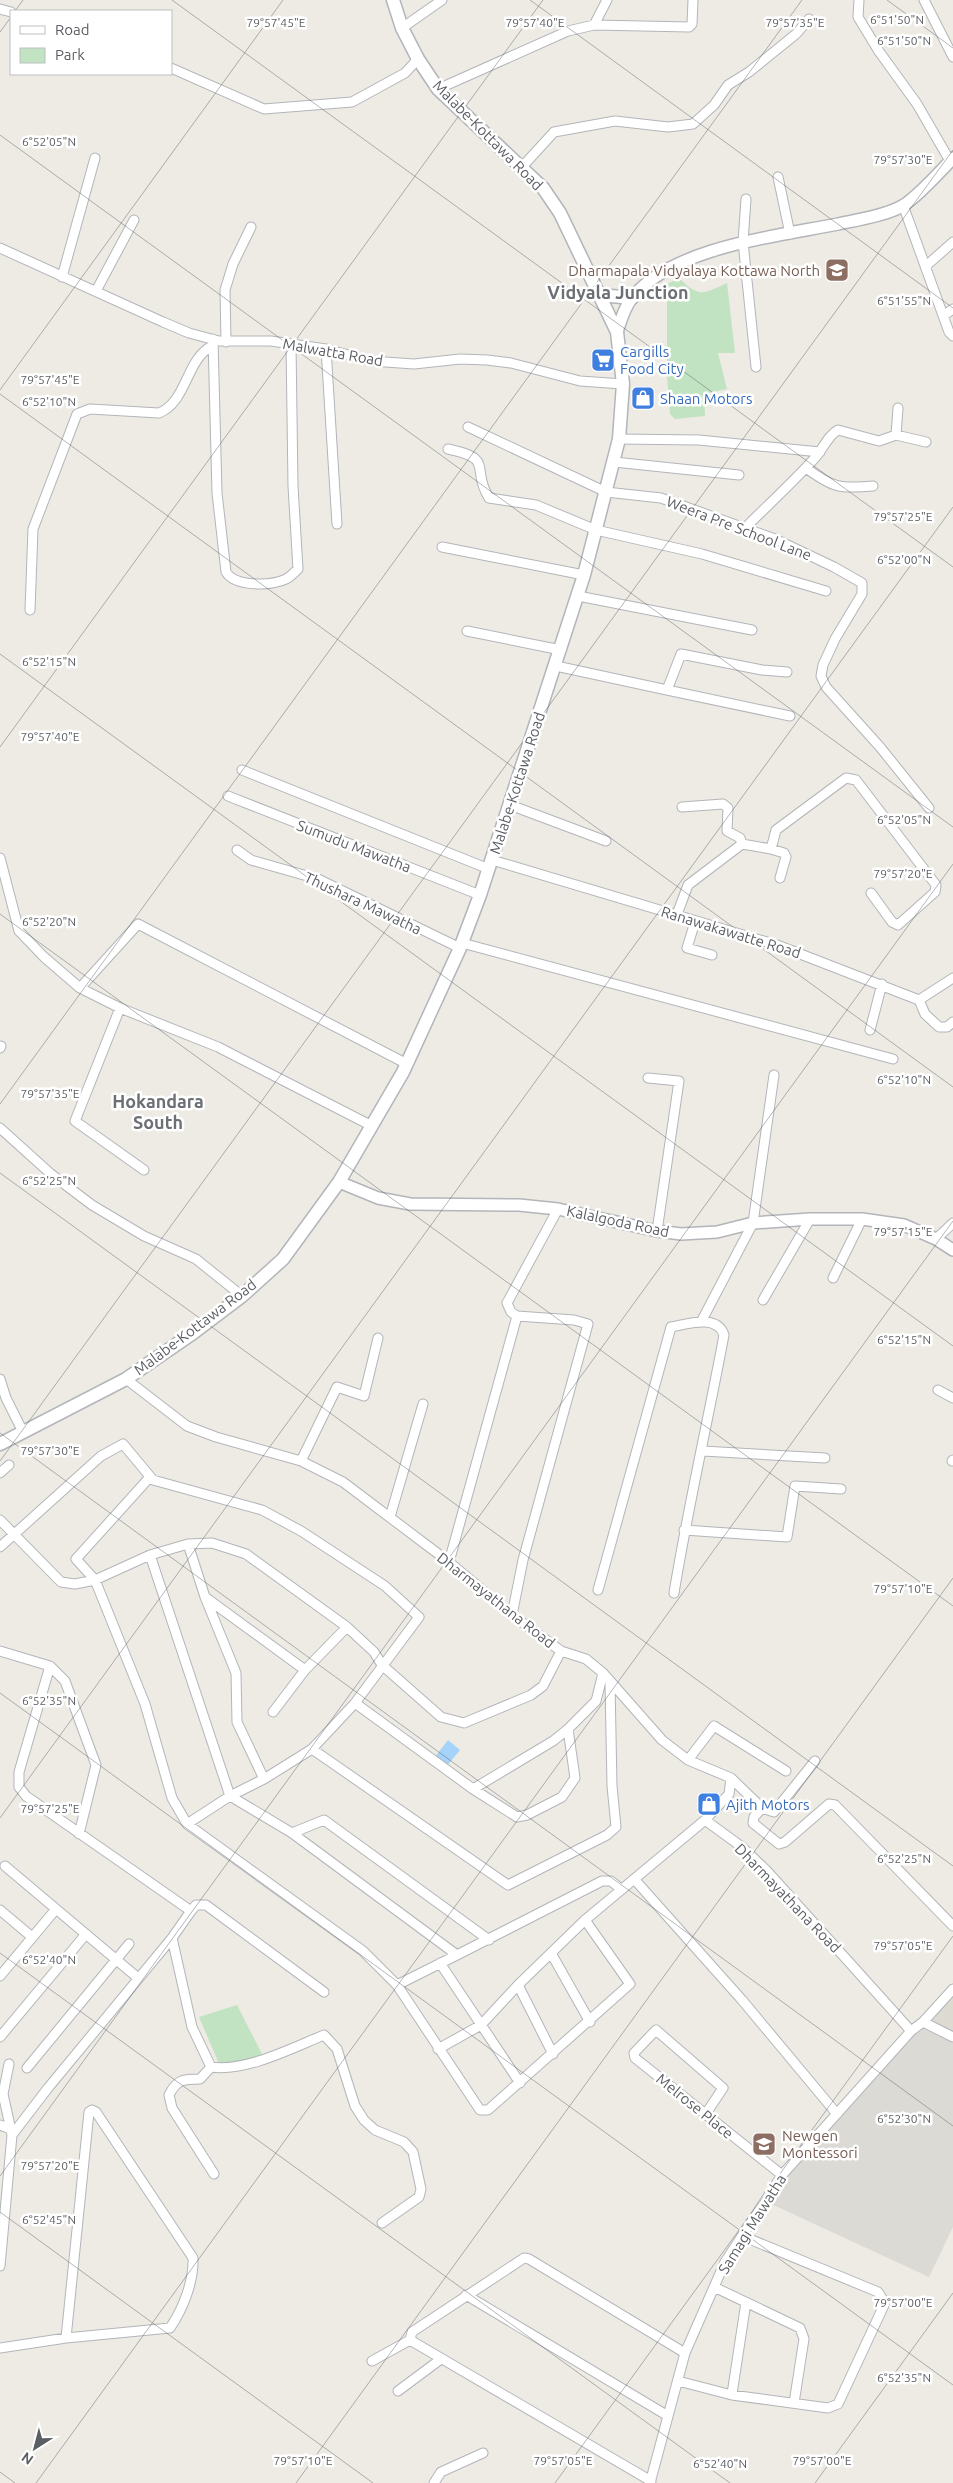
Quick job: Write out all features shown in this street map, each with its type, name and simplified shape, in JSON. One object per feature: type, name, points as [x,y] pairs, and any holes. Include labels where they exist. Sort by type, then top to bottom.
[{"type":"main road","name":"Malabe-Kottawa Road","points":[[0,1444],[126,1378],[193,1333],[242,1296],[283,1259],[339,1182],[407,1064],[461,945],[510,805],[584,575],[619,438],[623,384],[617,332],[560,213],[543,188],[438,88],[418,59],[402,28],[393,0]]},
{"type":"main road","points":[[596,291],[600,295],[632,298]]},
{"type":"street","points":[[402,28],[442,0]]},
{"type":"street","points":[[594,25],[607,0]]},
{"type":"street","points":[[438,88],[568,31],[594,25],[689,27],[692,24],[693,0]]},
{"type":"street","points":[[617,332],[623,314],[632,298],[650,280],[674,265],[743,242],[865,218],[904,205],[952,159],[917,104],[878,50],[858,17],[859,0]]},
{"type":"street","points":[[924,0],[953,57]]},
{"type":"street","points":[[522,167],[554,132],[615,122],[668,127],[693,124],[714,105],[728,85],[749,72],[796,34],[809,19]]},
{"type":"street","points":[[172,68],[264,109],[352,102],[405,73],[418,59]]},
{"type":"street","points":[[62,277],[96,158]]},
{"type":"street","points":[[778,177],[790,234]]},
{"type":"street","points":[[746,198],[743,242],[756,367]]},
{"type":"street","points":[[904,205],[943,316],[953,336]]},
{"type":"street","points":[[96,291],[134,220]]},
{"type":"street","points":[[226,342],[225,290],[233,264],[251,227]]},
{"type":"street","points":[[926,266],[953,242]]},
{"type":"street","name":"Malwatta Road","points":[[0,248],[212,343],[271,341],[326,349],[350,357],[380,362],[414,364],[460,359],[487,360],[511,363],[580,381],[623,384]]},
{"type":"street","points":[[943,316],[953,309]]},
{"type":"street","points":[[212,343],[217,494],[226,572],[233,579],[256,584],[286,579],[298,569],[293,486],[291,344]]},
{"type":"street","points":[[30,610],[33,529],[78,414],[90,409],[159,413],[167,410],[181,391],[200,356],[212,343]]},
{"type":"street","points":[[326,349],[337,524]]},
{"type":"street","points":[[896,435],[898,408]]},
{"type":"street","name":"Weera Pre School Lane","points":[[468,427],[606,492],[660,498],[745,528],[806,552],[862,583],[862,594],[826,657],[821,676],[826,688],[880,747],[929,808]]},
{"type":"street","points":[[745,528],[806,468],[820,452],[832,433],[838,430],[879,441],[896,435],[926,442]]},
{"type":"street","points":[[619,438],[699,440],[820,452]]},
{"type":"street","points":[[448,450],[470,454],[477,459],[481,466],[482,486],[489,498],[536,505],[596,530],[702,554],[826,591]]},
{"type":"street","points":[[614,462],[739,475]]},
{"type":"street","points":[[806,468],[819,478],[843,488],[873,486]]},
{"type":"street","points":[[442,547],[584,575]]},
{"type":"street","points":[[578,596],[752,630]]},
{"type":"street","points":[[467,631],[561,650]]},
{"type":"street","points":[[667,690],[681,654],[762,670],[787,672]]},
{"type":"street","points":[[556,666],[790,716]]},
{"type":"street","name":"Ranawakawatte Road","points":[[242,770],[490,865],[648,906],[676,917],[777,945],[920,1000]]},
{"type":"street","points":[[771,849],[776,830],[846,778],[856,780],[936,885],[935,892],[898,925],[892,922],[871,893]]},
{"type":"street","name":"Sumudu Mawatha","points":[[228,796],[480,895]]},
{"type":"street","points":[[682,807],[723,804],[728,808],[727,831],[740,838],[742,844]]},
{"type":"street","points":[[510,805],[606,841]]},
{"type":"street","points":[[676,917],[688,885],[742,844],[784,853],[786,857],[780,878]]},
{"type":"street","name":"Thushara Mawatha","points":[[237,850],[251,860],[318,879],[461,945],[893,1059]]},
{"type":"street","points":[[0,858],[19,930],[44,957],[80,988],[120,1008],[218,1047],[372,1126]]},
{"type":"street","points":[[695,922],[687,948],[712,955]]},
{"type":"street","points":[[80,988],[138,924],[407,1064]]},
{"type":"street","points":[[953,978],[920,1000],[925,1014],[939,1027],[947,1027],[953,1022]]},
{"type":"street","points":[[870,1030],[882,984]]},
{"type":"street","points":[[120,1008],[75,1121],[144,1170]]},
{"type":"street","points":[[701,1322],[753,1223],[774,1075]]},
{"type":"street","points":[[648,1078],[679,1082],[657,1231]]},
{"type":"street","points":[[0,1128],[51,1174],[92,1205],[144,1236],[196,1259],[242,1296]]},
{"type":"street","name":"Kalalgoda Road","points":[[339,1182],[378,1198],[410,1204],[520,1205],[558,1209],[657,1231],[681,1234],[717,1232],[753,1223],[810,1219],[862,1219],[904,1225],[936,1239],[953,1250]]},
{"type":"street","points":[[512,1615],[523,1560],[588,1324],[574,1320],[517,1316],[511,1312],[507,1303],[558,1209]]},
{"type":"street","points":[[764,1300],[810,1219]]},
{"type":"street","points":[[832,1278],[862,1219]]},
{"type":"street","points":[[936,1239],[953,1222]]},
{"type":"street","points":[[449,1562],[517,1316]]},
{"type":"street","points":[[598,1590],[671,1327],[701,1322],[716,1324],[722,1328],[724,1335],[703,1451],[684,1530],[674,1594]]},
{"type":"street","points":[[301,1461],[337,1387],[364,1396],[378,1338]]},
{"type":"street","name":"Dharmayathana Road","points":[[126,1378],[187,1426],[216,1437],[301,1461],[343,1482],[449,1562],[512,1615],[560,1651],[586,1659],[603,1673],[627,1698],[662,1740],[688,1760],[731,1778]]},
{"type":"street","points":[[0,1379],[6,1398],[23,1432]]},
{"type":"street","points":[[938,1390],[953,1398]]},
{"type":"street","points":[[390,1517],[423,1404]]},
{"type":"street","points":[[0,1547],[101,1456],[123,1444],[153,1480],[262,1510],[302,1531],[385,1586],[419,1617],[355,1703],[312,1748],[264,1779],[230,1796],[187,1824]]},
{"type":"street","points":[[703,1451],[825,1458]]},
{"type":"street","points":[[0,1473],[9,1465]]},
{"type":"street","points":[[150,1477],[76,1559],[95,1580],[145,1704],[172,1798],[187,1824],[363,1951],[397,1985],[480,2110],[488,2110],[590,2022],[630,1984],[585,1920]]},
{"type":"street","points":[[684,1530],[787,1537],[795,1486],[841,1489]]},
{"type":"street","points":[[0,1520],[61,1582],[75,1584],[95,1580],[150,1555],[188,1544],[212,1543],[246,1554],[347,1627],[374,1652],[382,1665],[441,1717],[464,1723],[530,1695],[543,1686],[560,1651]]},
{"type":"street","points":[[188,1544],[205,1597],[236,1673],[237,1722],[264,1779]]},
{"type":"street","points":[[150,1555],[230,1796],[292,1833],[457,1955]]},
{"type":"street","points":[[205,1597],[306,1670]]},
{"type":"street","points":[[272,1712],[306,1670],[347,1627]]},
{"type":"street","points":[[0,1651],[50,1666],[65,1681],[96,1764],[80,1834]]},
{"type":"street","points":[[50,1666],[19,1772],[19,1787],[26,1796],[190,1911]]},
{"type":"street","points":[[473,1789],[553,1741],[568,1729],[596,1701],[603,1673]]},
{"type":"street","points":[[312,1748],[508,1885],[607,1835],[616,1827],[612,1786],[610,1682]]},
{"type":"street","points":[[355,1703],[473,1789],[517,1817],[526,1815],[562,1797],[575,1778],[568,1729]]},
{"type":"street","points":[[688,1760],[714,1726],[786,1771]]},
{"type":"street","points":[[731,1778],[762,1808],[774,1812],[815,1760]]},
{"type":"street","points":[[438,2049],[481,2025],[518,1985],[585,1920],[705,1820],[729,1794],[731,1778]]},
{"type":"street","points":[[762,1808],[754,1817],[753,1823],[779,1844],[785,1842],[829,1804],[835,1805],[953,1926]]},
{"type":"street","points":[[292,1833],[324,1820],[489,1940]]},
{"type":"street","name":"Dharmayathana Road","points":[[705,1820],[742,1847],[767,1871],[911,2032]]},
{"type":"street","points":[[5,1866],[138,1978]]},
{"type":"street","points":[[635,1880],[742,2000],[837,2114]]},
{"type":"street","points":[[397,1985],[602,1881],[611,1881],[621,1889]]},
{"type":"street","points":[[11,2132],[172,1938],[196,1905],[206,1905],[324,1992]]},
{"type":"street","points":[[0,1976],[56,1909]]},
{"type":"street","points":[[0,1910],[32,1937]]},
{"type":"street","points":[[0,2037],[86,1934]]},
{"type":"street","points":[[172,1938],[192,2027],[211,2067]]},
{"type":"street","points":[[27,2068],[128,1944]]},
{"type":"street","points":[[551,1953],[590,2022]]},
{"type":"street","points":[[440,1962],[520,2083]]},
{"type":"street","points":[[518,1985],[553,2054]]},
{"type":"street","name":"Samagi Mawatha","points":[[651,2482],[685,2353],[725,2262],[782,2175],[911,2032],[923,2022],[953,1989]]},
{"type":"street","points":[[923,2022],[953,2037]]},
{"type":"street","name":"Melrose Place","points":[[705,2115],[723,2088],[720,2083],[656,2030],[634,2053],[635,2058],[705,2115],[782,2175]]},
{"type":"street","points":[[211,2067],[221,2068],[263,2060],[324,2035],[337,2048],[355,2106],[364,2120],[375,2130],[404,2142],[413,2152],[421,2189],[420,2197],[382,2223]]},
{"type":"street","points":[[0,2266],[3,2191],[11,2132],[3,2094],[9,2064]]},
{"type":"street","points":[[211,2067],[200,2079],[182,2079],[174,2084],[169,2095],[172,2108],[214,2174]]},
{"type":"street","points":[[0,2348],[66,2338],[170,2328],[177,2317],[194,2273],[193,2258],[96,2112],[92,2110],[89,2112],[66,2338]]},
{"type":"street","points":[[0,2125],[11,2132]]},
{"type":"street","points":[[678,2381],[732,2394],[828,2408],[838,2404],[885,2303],[878,2292],[742,2236]]},
{"type":"street","points":[[372,2361],[410,2340],[412,2332],[515,2262],[524,2258],[529,2259],[685,2353]]},
{"type":"street","points":[[714,2287],[800,2328],[804,2339],[794,2403]]},
{"type":"street","points":[[466,2296],[668,2416]]},
{"type":"street","points":[[732,2394],[746,2302]]},
{"type":"street","points":[[410,2340],[651,2482]]},
{"type":"street","points":[[398,2391],[441,2359]]},
{"type":"street","points":[[434,2483],[441,2472],[483,2453]]},
{"type":"shaded area","points":[[953,1996],[953,2032],[929,2022],[948,1999]]},
{"type":"shaded area","points":[[924,2029],[953,2043],[953,2227],[929,2277],[769,2203],[786,2178],[819,2138],[914,2035]]},
{"type":"green space","points":[[679,278],[692,289],[702,292],[707,292],[727,283],[735,353],[718,353],[727,389],[704,394],[705,416],[675,419],[670,414],[667,376],[667,284]]},
{"type":"green space","points":[[237,2005],[263,2056],[220,2066],[199,2017]]},
{"type":"water","points":[[448,1740],[460,1750],[446,1767],[434,1758]]},
{"type":"place","name":"Dharmapala Vidyalaya Kottawa North","points":[[837,270]]},
{"type":"place","name":"Cargills Food City","points":[[603,360]]},
{"type":"place","name":"Shaan Motors","points":[[643,398]]},
{"type":"place","name":"Ajith Motors","points":[[709,1804]]},
{"type":"place","name":"Newgen Montessori","points":[[764,2144]]},
{"type":"district","name":"Vidyala Junction","points":[[618,292]]},
{"type":"district","name":"Hokandara South","points":[[158,1111]]}]
